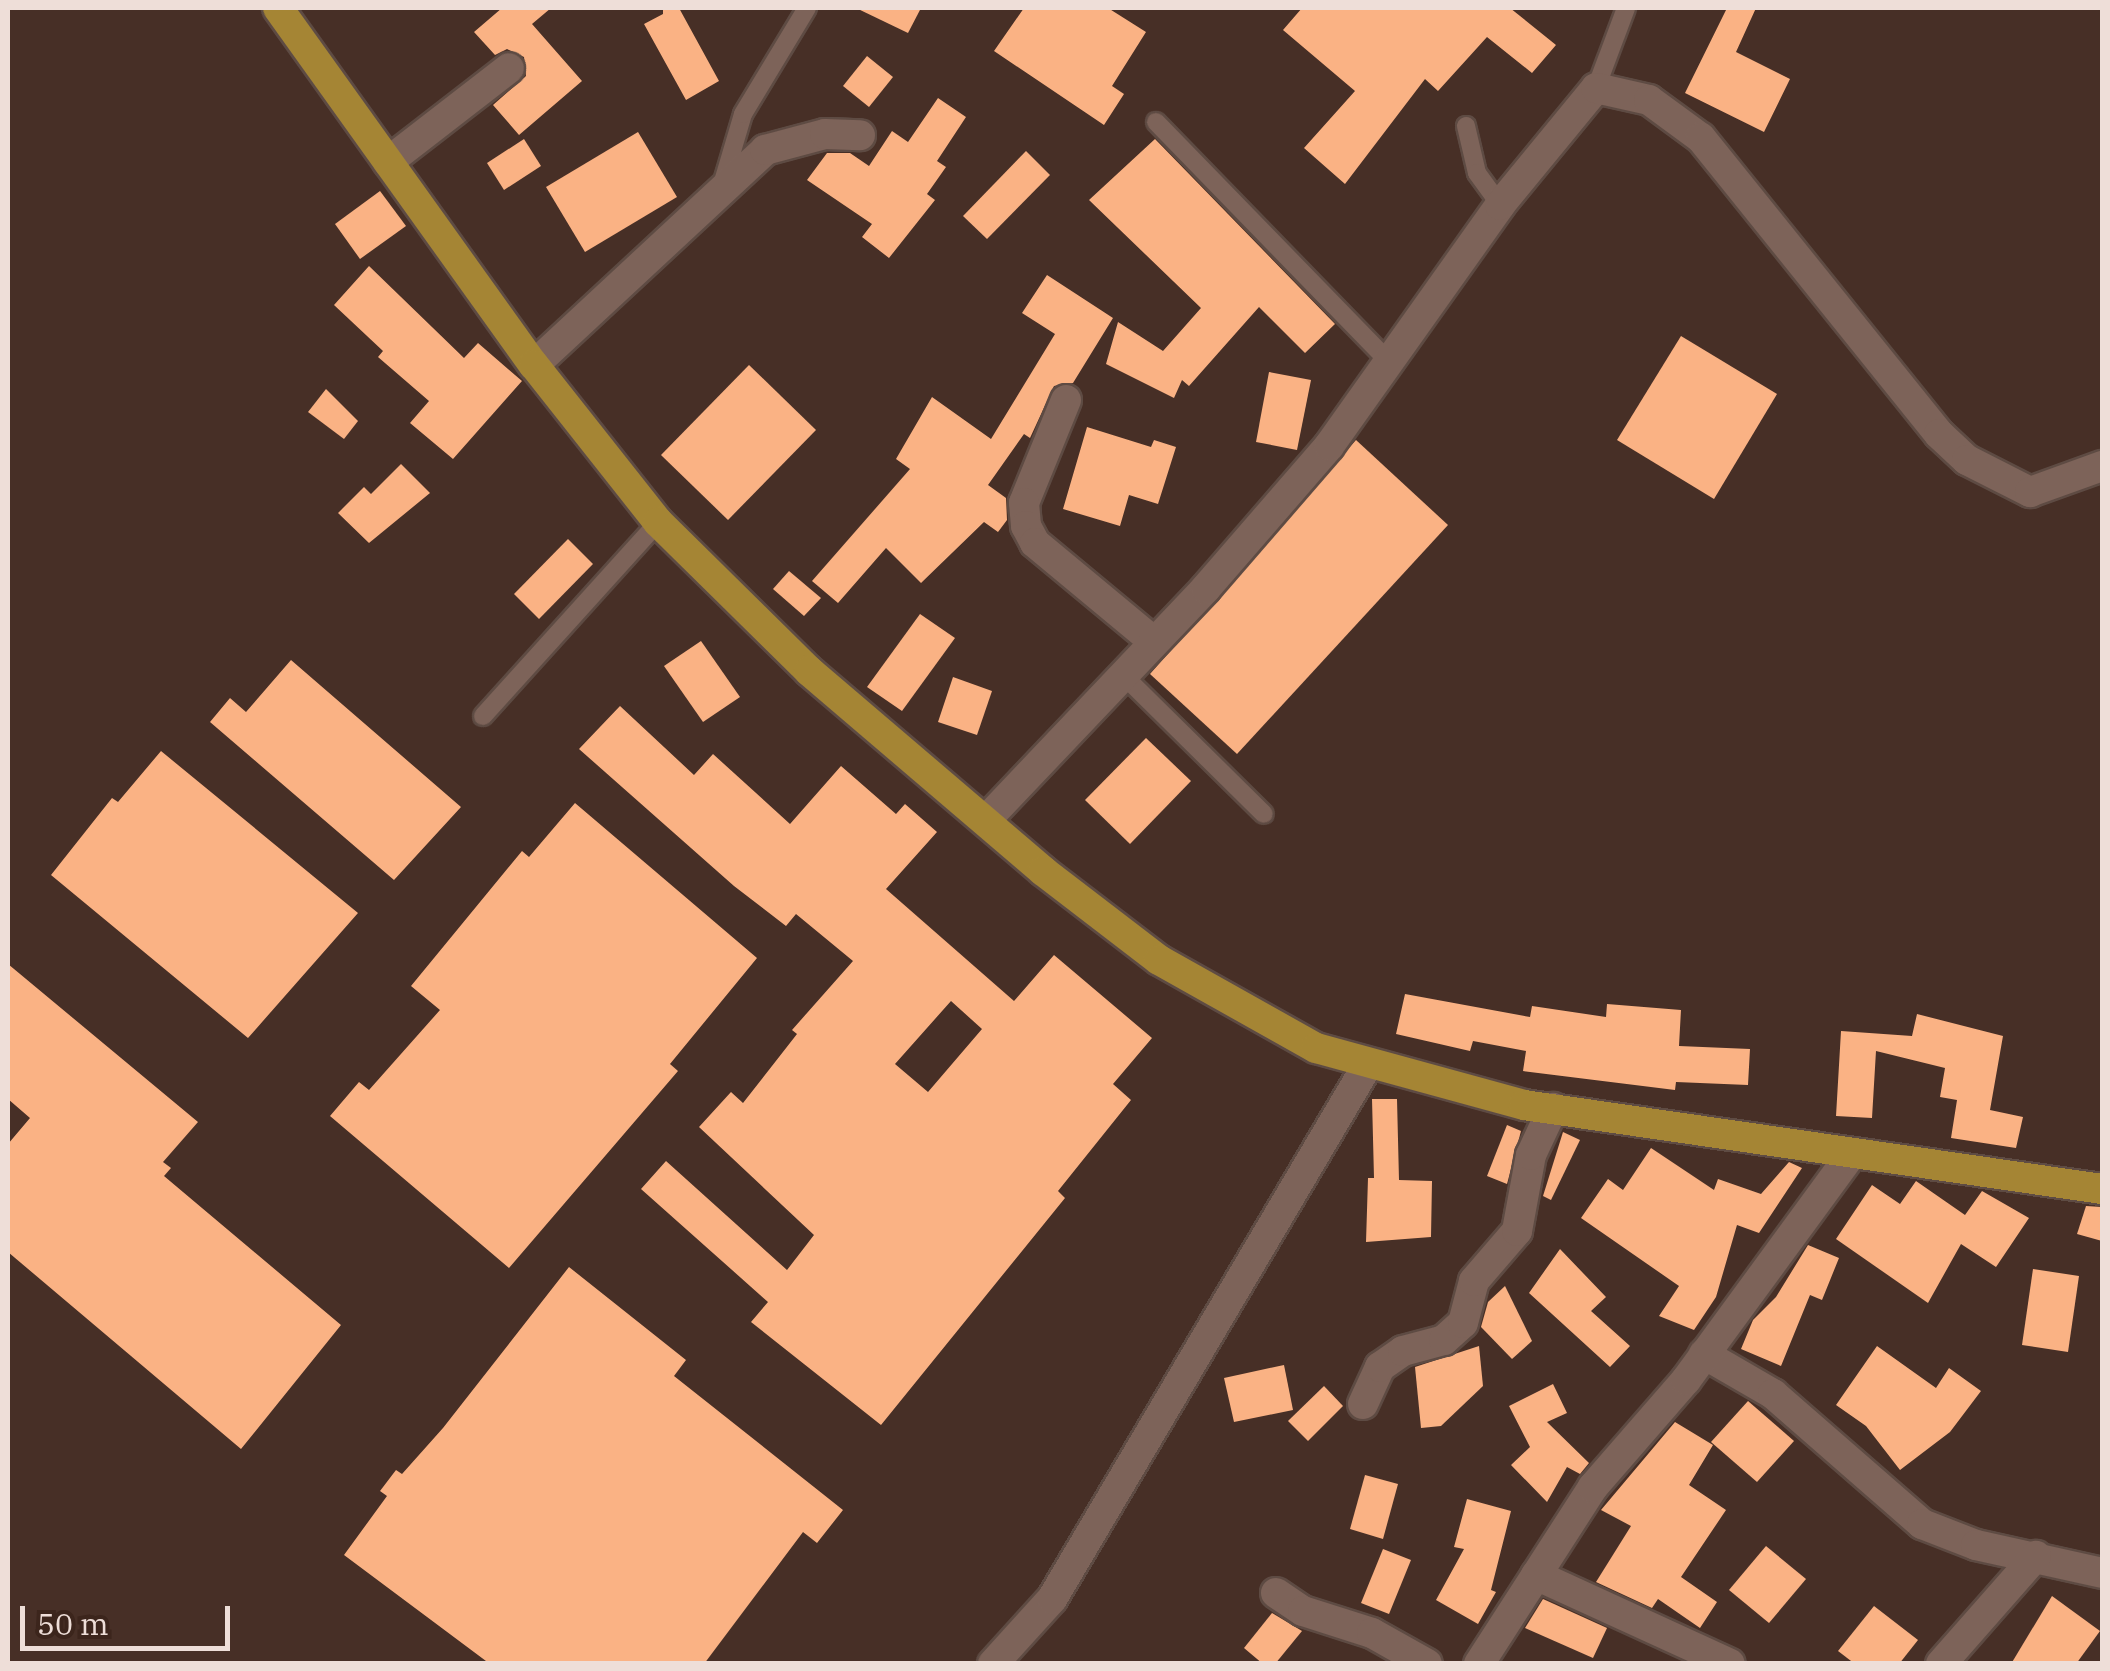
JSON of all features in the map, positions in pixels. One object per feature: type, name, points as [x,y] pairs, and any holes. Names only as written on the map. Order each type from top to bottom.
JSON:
[{"type":"main road","points":[[278,8],[534,366],[658,522],[809,671],[1160,960],[1316,1048],[1367,1066],[1553,1108],[1850,1156],[2102,1190]]},
{"type":"street","points":[[388,162],[508,68]]},
{"type":"street","points":[[987,819],[1329,446],[1500,205],[1596,88],[1649,100],[1700,138],[1939,434],[1968,460],[2030,492],[2102,466]]},
{"type":"street","points":[[534,366],[720,190],[777,144],[860,135]]},
{"type":"street","points":[[1066,400],[1024,503],[1026,526],[1036,543],[1153,641]]},
{"type":"street","points":[[993,1664],[1062,1582],[1367,1066]]},
{"type":"street","points":[[1363,1404],[1380,1367],[1403,1351],[1444,1340],[1462,1322],[1474,1281],[1517,1232],[1531,1155],[1553,1108]]},
{"type":"street","points":[[1479,1664],[1593,1487],[1704,1354],[1850,1156]]},
{"type":"street","points":[[1704,1354],[1774,1394],[1922,1524],[1976,1544],[2102,1573]]},
{"type":"street","points":[[1942,1664],[2036,1556]]},
{"type":"street","points":[[1536,1575],[1730,1664]]},
{"type":"street","points":[[1276,1593],[1427,1664]]},
{"type":"lane","points":[[720,190],[743,114],[807,8]]},
{"type":"lane","points":[[1596,88],[1601,62],[1626,8]]},
{"type":"lane","points":[[1156,122],[1389,362]]},
{"type":"lane","points":[[1466,126],[1476,173],[1500,205]]},
{"type":"lane","points":[[483,716],[658,522]]},
{"type":"lane","points":[[1122,674],[1264,814]]},
{"type":"building","points":[[502,8],[551,8],[532,24],[582,81],[519,135],[493,105],[526,76],[524,57],[507,49],[495,55],[474,32]]},
{"type":"building","points":[[663,8],[679,8],[719,81],[686,100],[644,24],[663,14]]},
{"type":"building","points":[[856,8],[921,8],[908,33]]},
{"type":"building","points":[[1024,8],[1108,8],[1146,32],[1112,86],[1124,94],[1104,125],[994,51]]},
{"type":"building","points":[[1302,8],[1510,8],[1556,45],[1532,73],[1487,37],[1438,91],[1425,79],[1345,184],[1304,148],[1355,91],[1283,30]]},
{"type":"building","points":[[1727,8],[1756,8],[1736,52],[1790,79],[1764,132],[1685,93]]},
{"type":"building","points":[[867,56],[893,77],[869,107],[843,86]]},
{"type":"building","points":[[938,98],[966,117],[937,161],[946,167],[927,194],[935,200],[889,258],[862,237],[872,224],[807,180],[827,153],[850,153],[869,166],[892,131],[908,142]]},
{"type":"building","points":[[638,132],[677,197],[585,252],[546,187]]},
{"type":"building","points":[[524,139],[541,166],[504,190],[487,163]]},
{"type":"building","points":[[1155,139],[1335,324],[1305,353],[1259,307],[1189,386],[1182,380],[1174,398],[1106,364],[1118,322],[1163,351],[1201,308],[1089,200]]},
{"type":"building","points":[[1026,151],[1050,175],[987,239],[963,216]]},
{"type":"building","points":[[380,191],[406,226],[360,259],[335,224]]},
{"type":"building","points":[[369,266],[464,358],[478,343],[522,381],[453,459],[410,423],[429,401],[378,357],[383,351],[334,305]]},
{"type":"building","points":[[1047,275],[1113,318],[1073,383],[1054,386],[1030,438],[1024,434],[988,485],[1006,498],[1007,520],[998,532],[984,522],[921,583],[886,548],[838,603],[812,581],[910,469],[896,459],[932,397],[991,439],[1055,334],[1022,313]]},
{"type":"building","points":[[1681,336],[1777,394],[1714,499],[1617,440]]},
{"type":"building","points":[[749,365],[816,430],[728,520],[661,455]]},
{"type":"building","points":[[1269,372],[1311,380],[1297,450],[1256,442]]},
{"type":"building","points":[[326,389],[358,421],[344,439],[308,412]]},
{"type":"building","points":[[1087,427],[1151,447],[1154,440],[1176,447],[1158,504],[1129,495],[1120,526],[1063,509]]},
{"type":"building","points":[[1356,440],[1448,525],[1237,754],[1150,674]]},
{"type":"building","points":[[401,464],[430,493],[369,543],[338,513],[364,487],[371,494]]},
{"type":"building","points":[[568,539],[593,564],[539,619],[514,594]]},
{"type":"building","points":[[789,571],[821,598],[804,616],[773,589]]},
{"type":"building","points":[[920,614],[955,638],[902,711],[867,687]]},
{"type":"building","points":[[701,641],[740,697],[703,722],[664,666]]},
{"type":"building","points":[[291,660],[461,807],[394,880],[210,722],[230,698],[246,712]]},
{"type":"building","points":[[953,677],[992,691],[977,735],[938,722]]},
{"type":"building","points":[[620,706],[694,775],[713,754],[790,824],[841,766],[896,814],[905,804],[937,832],[886,889],[1014,1001],[1054,955],[1152,1038],[1113,1084],[1131,1100],[1058,1191],[1065,1198],[881,1425],[751,1322],[768,1302],[641,1189],[666,1161],[787,1270],[814,1235],[699,1127],[731,1092],[743,1103],[797,1034],[792,1030],[853,961],[796,914],[786,926],[734,886],[579,749]],"holes":[[[951,1001],[982,1029],[928,1092],[895,1064]]]},
{"type":"building","points":[[1146,738],[1191,781],[1130,844],[1085,800]]},
{"type":"building","points":[[161,751],[358,913],[248,1038],[51,875],[112,798],[118,802]]},
{"type":"building","points":[[575,803],[757,958],[670,1064],[678,1071],[509,1268],[330,1116],[359,1082],[369,1090],[440,1010],[411,986],[522,851],[529,857]]},
{"type":"building","points":[[8,964],[198,1122],[163,1162],[171,1168],[164,1176],[341,1325],[241,1449],[8,1252],[8,1144],[30,1118],[8,1099]]},
{"type":"building","points":[[1405,994],[1530,1017],[1532,1006],[1606,1017],[1607,1004],[1681,1010],[1679,1046],[1750,1049],[1748,1085],[1676,1082],[1675,1090],[1523,1071],[1526,1051],[1473,1041],[1470,1051],[1396,1034]]},
{"type":"building","points":[[1917,1014],[2003,1036],[1990,1110],[2023,1117],[2016,1148],[1951,1138],[1957,1100],[1940,1097],[1945,1068],[1876,1051],[1872,1118],[1836,1116],[1841,1031],[1912,1036]]},
{"type":"building","points":[[1372,1099],[1397,1099],[1399,1180],[1432,1181],[1431,1237],[1366,1242],[1368,1178],[1374,1178]]},
{"type":"building","points":[[1507,1125],[1521,1131],[1507,1184],[1487,1176]]},
{"type":"building","points":[[1563,1132],[1580,1140],[1551,1200],[1543,1196]]},
{"type":"building","points":[[1651,1148],[1714,1190],[1718,1179],[1761,1194],[1789,1162],[1802,1168],[1759,1233],[1737,1225],[1716,1297],[1694,1330],[1659,1316],[1679,1286],[1581,1218],[1608,1179],[1623,1190]]},
{"type":"building","points":[[1916,1181],[1965,1215],[1982,1191],[2029,1218],[1996,1267],[1961,1244],[1928,1303],[1836,1239],[1872,1185],[1900,1204]]},
{"type":"building","points":[[2086,1206],[2102,1207],[2102,1241],[2077,1234]]},
{"type":"building","points":[[1808,1245],[1839,1258],[1822,1300],[1810,1295],[1781,1366],[1741,1349],[1753,1320],[1776,1297]]},
{"type":"building","points":[[1560,1249],[1606,1297],[1591,1311],[1630,1346],[1610,1367],[1529,1293]]},
{"type":"building","points":[[569,1267],[686,1360],[674,1376],[843,1510],[817,1543],[803,1532],[704,1664],[490,1664],[344,1555],[387,1496],[380,1491],[396,1470],[402,1474],[443,1428]]},
{"type":"building","points":[[2033,1269],[2079,1276],[2068,1352],[2022,1345]]},
{"type":"building","points":[[1505,1286],[1532,1341],[1512,1359],[1481,1327],[1488,1302]]},
{"type":"building","points":[[1479,1346],[1483,1386],[1441,1426],[1421,1428],[1415,1367]]},
{"type":"building","points":[[1877,1346],[1936,1388],[1949,1368],[1981,1391],[1950,1432],[1900,1470],[1866,1426],[1836,1405]]},
{"type":"building","points":[[1284,1365],[1293,1410],[1234,1422],[1224,1378]]},
{"type":"building","points":[[1553,1384],[1567,1413],[1547,1422],[1589,1463],[1580,1474],[1567,1467],[1547,1502],[1511,1465],[1530,1447],[1509,1406]]},
{"type":"building","points":[[1324,1386],[1343,1406],[1308,1441],[1288,1421]]},
{"type":"building","points":[[1748,1401],[1794,1441],[1757,1482],[1711,1442]]},
{"type":"building","points":[[1675,1422],[1713,1445],[1689,1485],[1726,1510],[1681,1577],[1717,1602],[1700,1628],[1658,1599],[1652,1608],[1596,1582],[1631,1526],[1601,1510]]},
{"type":"building","points":[[1365,1475],[1398,1484],[1383,1539],[1350,1529]]},
{"type":"building","points":[[1467,1499],[1511,1511],[1491,1590],[1496,1592],[1478,1624],[1436,1600],[1464,1549],[1454,1547]]},
{"type":"building","points":[[1766,1546],[1806,1579],[1769,1623],[1729,1590]]},
{"type":"building","points":[[1383,1549],[1411,1560],[1389,1614],[1361,1603]]},
{"type":"building","points":[[2052,1596],[2100,1631],[2076,1664],[2011,1664]]},
{"type":"building","points":[[1543,1599],[1607,1628],[1593,1658],[1525,1628]]},
{"type":"building","points":[[1874,1606],[1918,1640],[1899,1664],[1855,1664],[1838,1651]]},
{"type":"building","points":[[1272,1613],[1302,1631],[1275,1664],[1263,1664],[1244,1648]]}]
